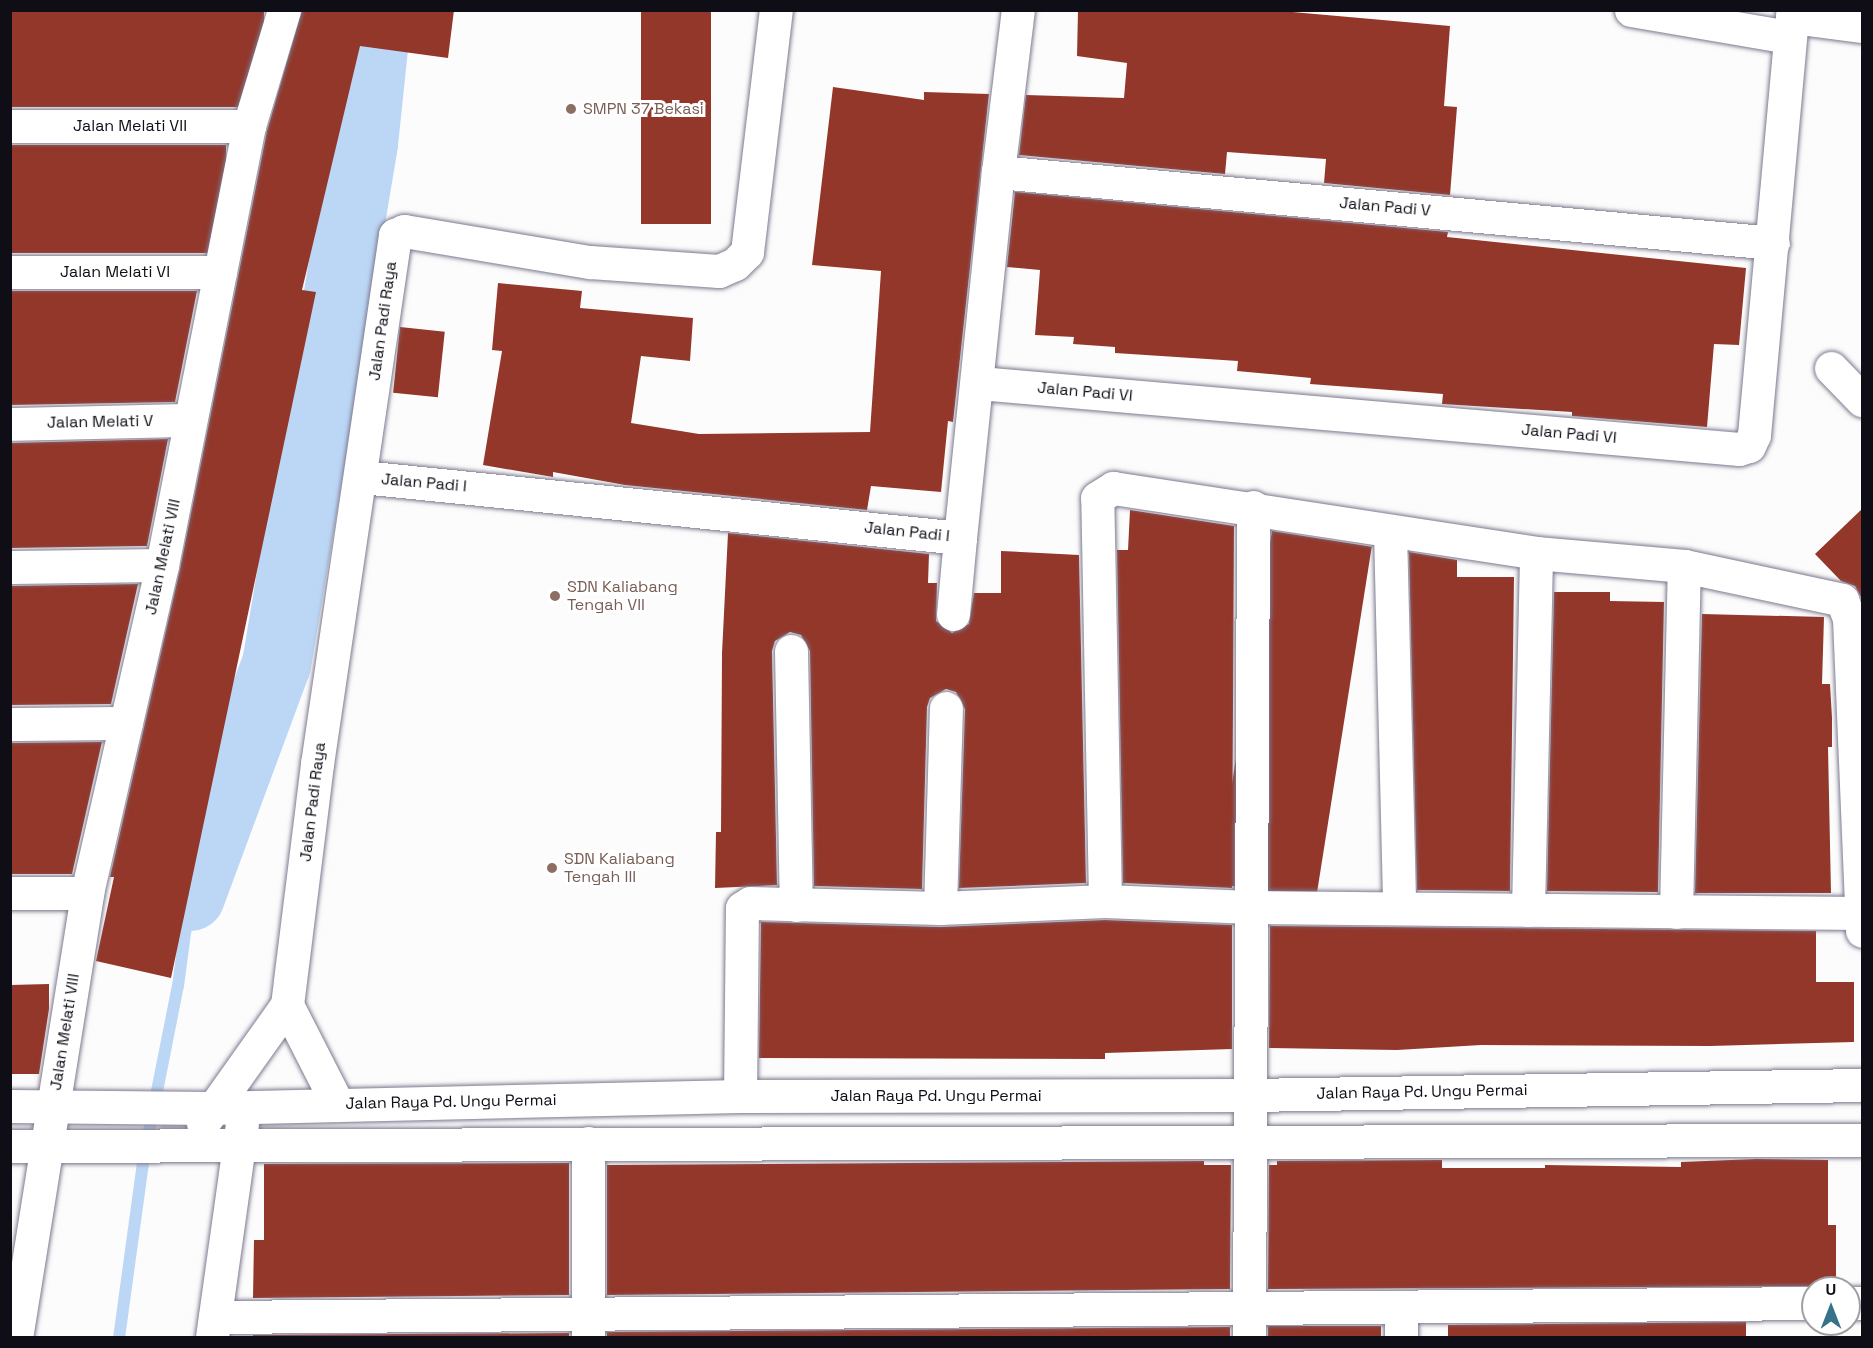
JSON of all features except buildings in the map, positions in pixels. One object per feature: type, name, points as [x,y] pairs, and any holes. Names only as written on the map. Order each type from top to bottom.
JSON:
[{"type":"street","name":"Jalan Melati VIII","points":[[16,1338],[87,893],[162,565],[249,126],[284,10]]},
{"type":"street","name":"Jalan Padi Raya","points":[[193,1144],[210,1108],[286,1005],[317,764],[362,477],[395,235],[404,231],[590,262],[719,271],[735,264],[747,252],[776,10]]},
{"type":"street","name":"Jalan Padi I","points":[[362,477],[960,538],[979,382],[998,172],[1018,10]]},
{"type":"street","points":[[1631,10],[1863,26]]},
{"type":"street","name":"Jalan Padi VI","points":[[979,382],[1739,449],[1749,446],[1754,435],[1791,22]]},
{"type":"street","name":"Jalan Melati VII","points":[[10,126],[249,126]]},
{"type":"street","name":"Jalan Padi V","points":[[998,172],[1773,243]]},
{"type":"street","name":"Jalan Melati VI","points":[[10,272],[220,272]]},
{"type":"street","points":[[1831,368],[1863,400]]},
{"type":"street","name":"Jalan Melati V","points":[[10,424],[189,420]]},
{"type":"street","points":[[1105,901],[1097,498],[1113,488],[1254,507],[1536,553],[1684,566],[1842,600],[1849,618],[1856,650],[1863,931]]},
{"type":"street","points":[[1249,1323],[1248,1095],[1254,507]]},
{"type":"street","points":[[1390,531],[1399,908]]},
{"type":"street","points":[[953,614],[960,538]]},
{"type":"street","points":[[1528,910],[1536,553]]},
{"type":"street","points":[[10,567],[162,565]]},
{"type":"street","points":[[1676,912],[1684,566]]},
{"type":"street","points":[[791,651],[796,905]]},
{"type":"street","points":[[940,908],[946,708]]},
{"type":"street","points":[[10,724],[126,723]]},
{"type":"street","points":[[10,893],[87,893]]},
{"type":"street","points":[[740,1096],[742,908],[750,903],[940,908],[1105,901],[1250,907],[1862,914]]},
{"type":"street","points":[[286,1005],[338,1105]]},
{"type":"street","name":"Jalan Raya Pd. Ungu Permai","points":[[10,1106],[210,1108],[740,1096],[1248,1095],[1863,1085]]},
{"type":"street","points":[[244,1107],[213,1327],[1401,1322],[1801,1305]]},
{"type":"street","points":[[10,1146],[1248,1140],[1863,1140]]},
{"type":"street","points":[[587,1325],[588,1143]]},
{"type":"waterway","points":[[190,896],[276,664],[363,143],[377,10]]},
{"type":"waterway","points":[[119,1338],[143,1162],[178,986],[190,896]]},
{"type":"place","name":"SMPN 37 Bekasi","points":[[571,109]]},
{"type":"place","name":"SDN Kaliabang Tengah VII","points":[[555,596]]},
{"type":"place","name":"SDN Kaliabang Tengah III","points":[[552,868]]}]
